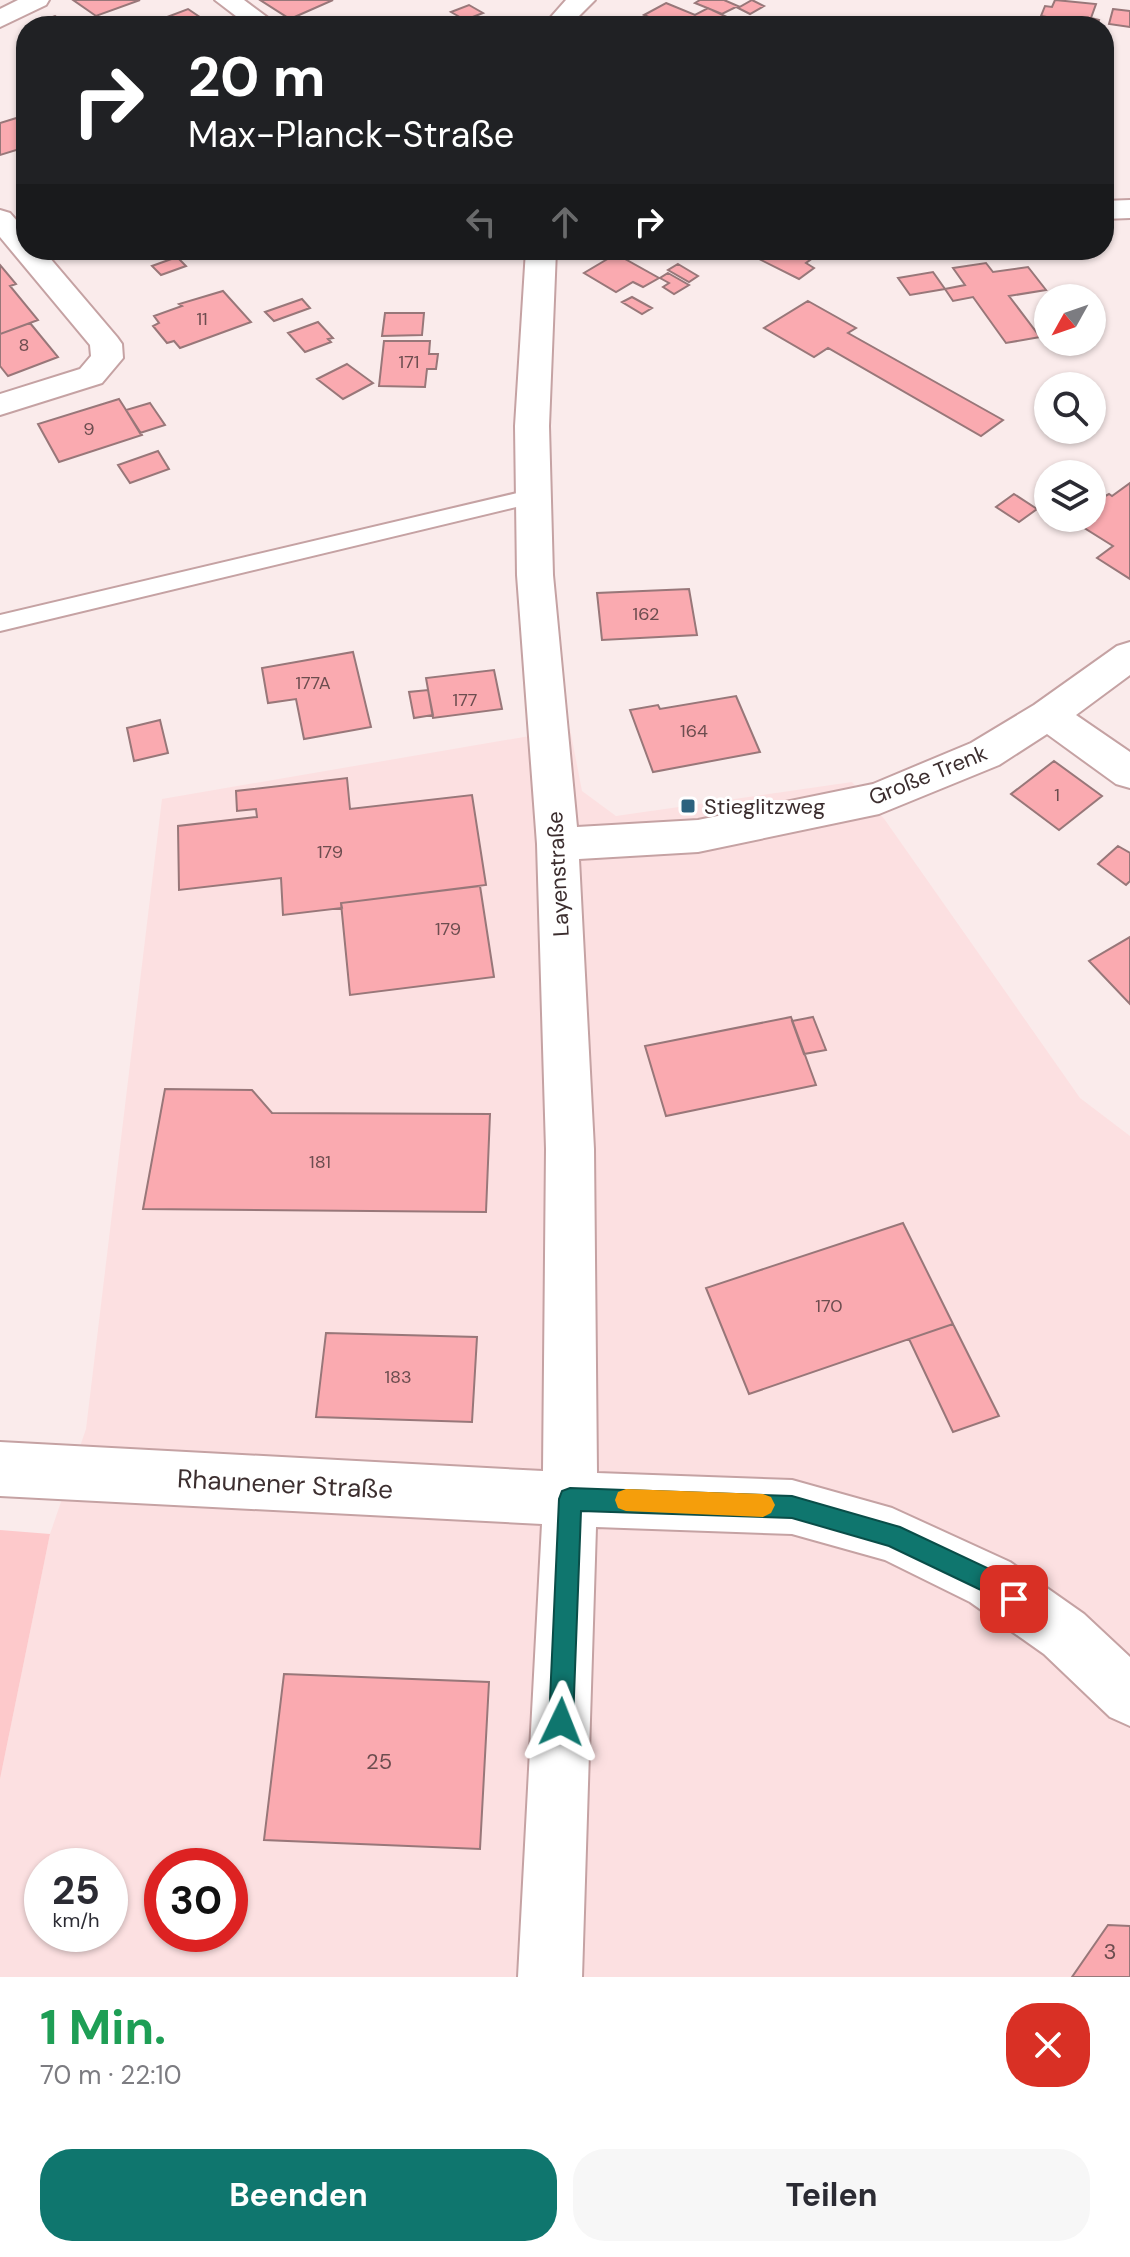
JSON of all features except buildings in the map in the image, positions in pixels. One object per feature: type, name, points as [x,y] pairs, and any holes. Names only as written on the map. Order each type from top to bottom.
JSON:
[{"type":"street","points":[[0,19],[37,0]]},
{"type":"street","points":[[227,0],[251,16]]},
{"type":"street","points":[[564,16],[583,0]]},
{"type":"street","points":[[0,219],[16,238]]},
{"type":"street","points":[[0,405],[91,376],[107,358],[106,344],[35,260]]},
{"type":"street","name":"Layenstraße","points":[[540,260],[532,426],[535,575],[558,844],[570,1149],[570,1499],[550,1977]]},
{"type":"street","name":"Große Trenk","points":[[558,844],[698,836],[879,798],[985,754],[1048,715],[1130,656]]},
{"type":"street","points":[[1048,715],[1130,773]]},
{"type":"street","name":"Rhaunener Straße","points":[[0,1469],[570,1499],[792,1507],[892,1535],[990,1582],[1064,1634],[1130,1697]]},
{"type":"lane","points":[[0,623],[534,496]]},
{"type":"shaded area","points":[[570,729],[582,791],[616,816],[852,782],[885,820],[1080,1098],[1130,1136],[1130,1977],[0,1977],[0,1779],[50,1534],[86,1429],[162,799]]},
{"type":"shaded area","points":[[0,1530],[50,1534],[0,1779]]},
{"type":"slow traffic","points":[[626,1500],[763,1505]]},
{"type":"place","name":"Stieglitzweg","points":[[688,806]]},
{"type":"route","points":[[561,1722],[570,1499],[792,1507],[892,1535],[990,1582],[1014,1599]]}]
